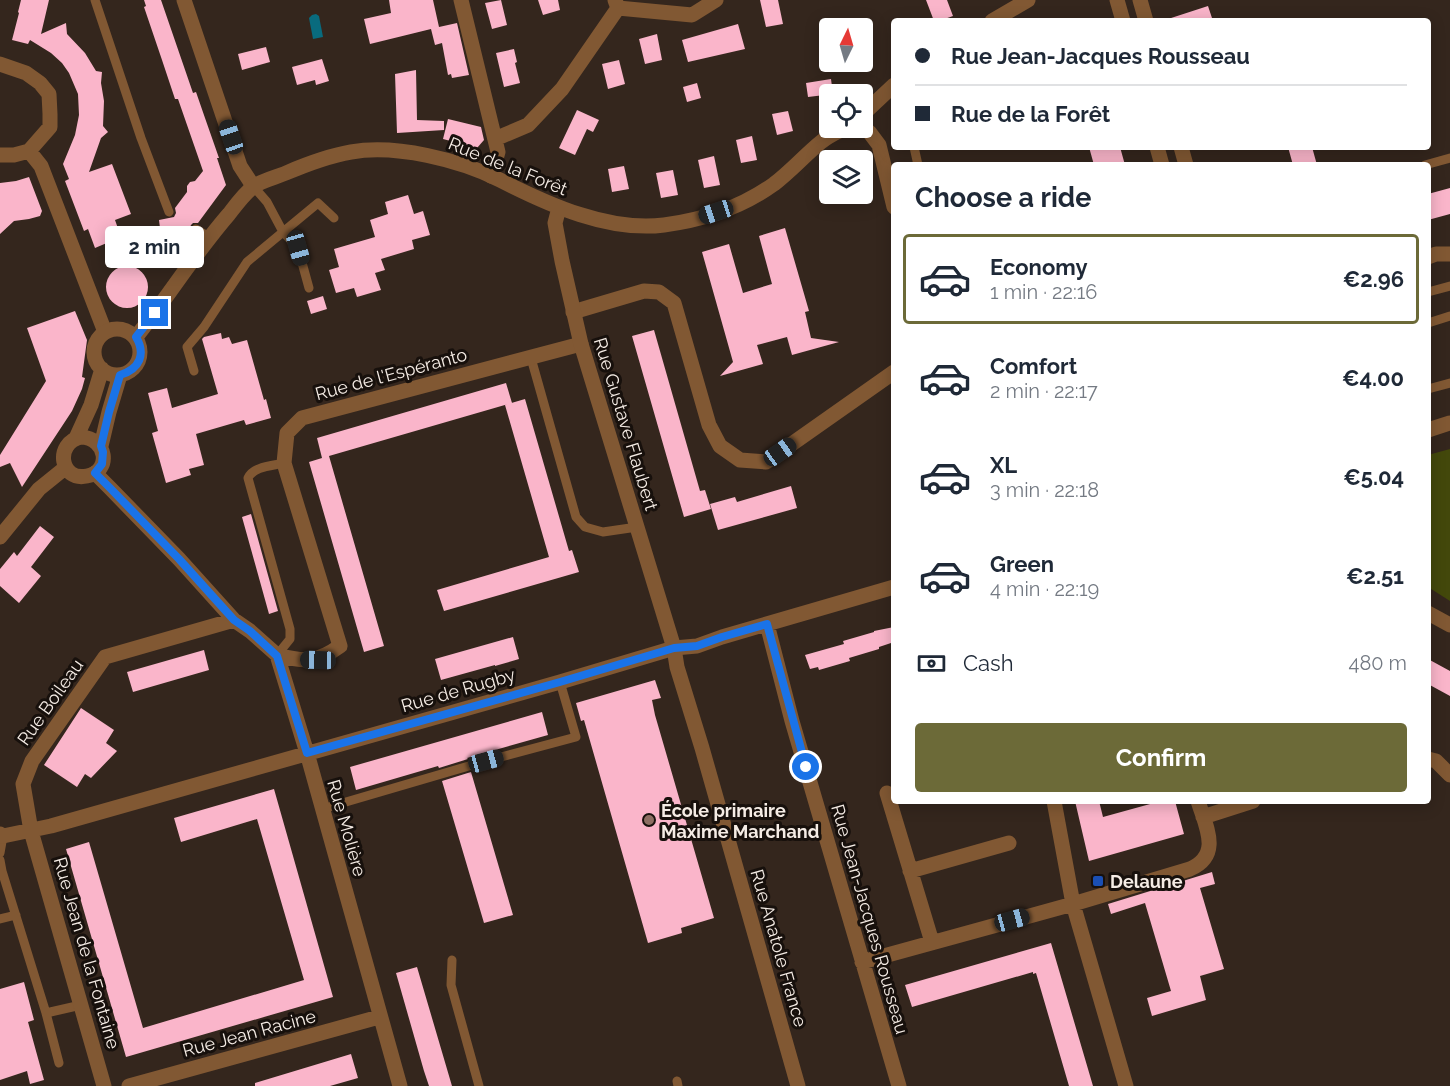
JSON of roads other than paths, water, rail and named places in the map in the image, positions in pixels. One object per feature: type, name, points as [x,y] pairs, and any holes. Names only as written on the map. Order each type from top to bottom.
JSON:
[{"type":"street","points":[[184,0],[240,166],[253,186]]},
{"type":"street","points":[[461,0],[498,152],[491,176]]},
{"type":"street","points":[[495,139],[528,125],[562,89],[616,4],[692,15],[716,0]]},
{"type":"street","points":[[1000,18],[1015,12],[1028,0]]},
{"type":"street","points":[[1117,0],[1121,18]]},
{"type":"street","points":[[1140,0],[1145,18]]},
{"type":"street","points":[[0,64],[26,73],[40,83],[49,94],[50,127],[29,151],[14,156],[0,154]]},
{"type":"street","points":[[873,104],[891,88]]},
{"type":"street","points":[[873,136],[879,145],[891,195]]},
{"type":"street","name":"Rue de la Forêt","points":[[136,337],[155,313],[202,233],[253,186],[314,161],[352,152],[389,151],[426,155],[491,176],[559,208],[591,218],[640,226],[663,225],[697,218],[735,206],[756,196],[775,183],[827,138]]},
{"type":"street","points":[[29,151],[41,166],[105,332]]},
{"type":"street","name":"Rue Gustave Flaubert","points":[[559,208],[555,223],[581,344],[674,648]]},
{"type":"street","points":[[1431,256],[1450,254]]},
{"type":"street","points":[[573,312],[644,291],[659,292],[674,303],[709,425],[720,446],[740,460],[766,462],[891,374]]},
{"type":"street","points":[[114,328],[122,329],[130,331],[136,337],[141,357],[133,369],[120,375],[107,373],[97,363],[94,356],[96,341],[105,332],[114,328]]},
{"type":"street","name":"Rue de l'Espéranto","points":[[277,656],[318,660],[340,646],[284,463],[287,433],[302,418],[581,344]]},
{"type":"street","points":[[76,438],[91,405],[102,369]]},
{"type":"street","points":[[101,446],[120,375]]},
{"type":"street","points":[[1431,429],[1450,423]]},
{"type":"street","points":[[87,437],[101,446],[102,464],[95,473],[82,477],[70,473],[65,468],[63,458],[66,447],[76,438],[87,437]]},
{"type":"street","points":[[0,537],[39,489],[65,468]]},
{"type":"street","points":[[95,473],[179,559],[234,620],[250,631],[277,656]]},
{"type":"street","name":"Rue de Rugby","points":[[2,835],[31,831],[674,648],[697,646],[891,588]]},
{"type":"street","points":[[1431,615],[1450,625]]},
{"type":"street","name":"Rue Boileau","points":[[31,831],[23,784],[32,761],[105,657],[234,620]]},
{"type":"street","name":"Rue Jean-Jacques Rousseau","points":[[767,624],[792,721],[898,1086]]},
{"type":"street","name":"Rue Anatole France","points":[[674,648],[677,667],[798,1086]]},
{"type":"street","name":"Rue Molière","points":[[277,656],[307,753],[400,1086]]},
{"type":"street","points":[[1431,760],[1436,761],[1450,774]]},
{"type":"street","points":[[887,793],[932,942]]},
{"type":"street","points":[[1055,804],[1073,904],[1126,1086]]},
{"type":"street","points":[[862,962],[1073,904],[1199,865],[1207,856],[1210,844],[1199,804]]},
{"type":"street","points":[[1203,817],[1244,804]]},
{"type":"street","name":"Rue Jean de la Fontaine","points":[[31,831],[104,1086]]},
{"type":"street","points":[[910,871],[1009,843]]},
{"type":"street","name":"Rue Jean Racine","points":[[129,1086],[379,1017]]},
{"type":"lane","points":[[95,0],[141,138],[169,212]]},
{"type":"lane","points":[[1431,163],[1450,158]]},
{"type":"lane","points":[[253,186],[267,202],[283,232],[298,248],[309,288]]},
{"type":"lane","points":[[194,371],[187,347],[204,327],[247,262],[318,203],[334,218]]},
{"type":"lane","points":[[1431,291],[1450,286]]},
{"type":"lane","points":[[1431,322],[1450,316]]},
{"type":"lane","points":[[531,358],[576,517],[585,528],[603,532],[637,527]]},
{"type":"lane","points":[[1431,388],[1450,383]]},
{"type":"lane","points":[[277,656],[290,639],[290,629],[248,478],[256,469],[284,463]]},
{"type":"lane","points":[[322,809],[576,737],[560,682]]},
{"type":"lane","points":[[0,853],[2,835]]},
{"type":"lane","points":[[0,860],[59,1063]]},
{"type":"lane","points":[[0,919],[16,915]]},
{"type":"lane","points":[[452,960],[451,985],[479,1086]]},
{"type":"lane","points":[[46,1013],[81,1005]]},
{"type":"water","points":[[316,14],[319,16],[323,37],[313,39],[309,18]]},
{"type":"place","name":"École primaire Maxime Marchand","points":[[649,820]]},
{"type":"place","name":"Delaune","points":[[1098,881]]}]
